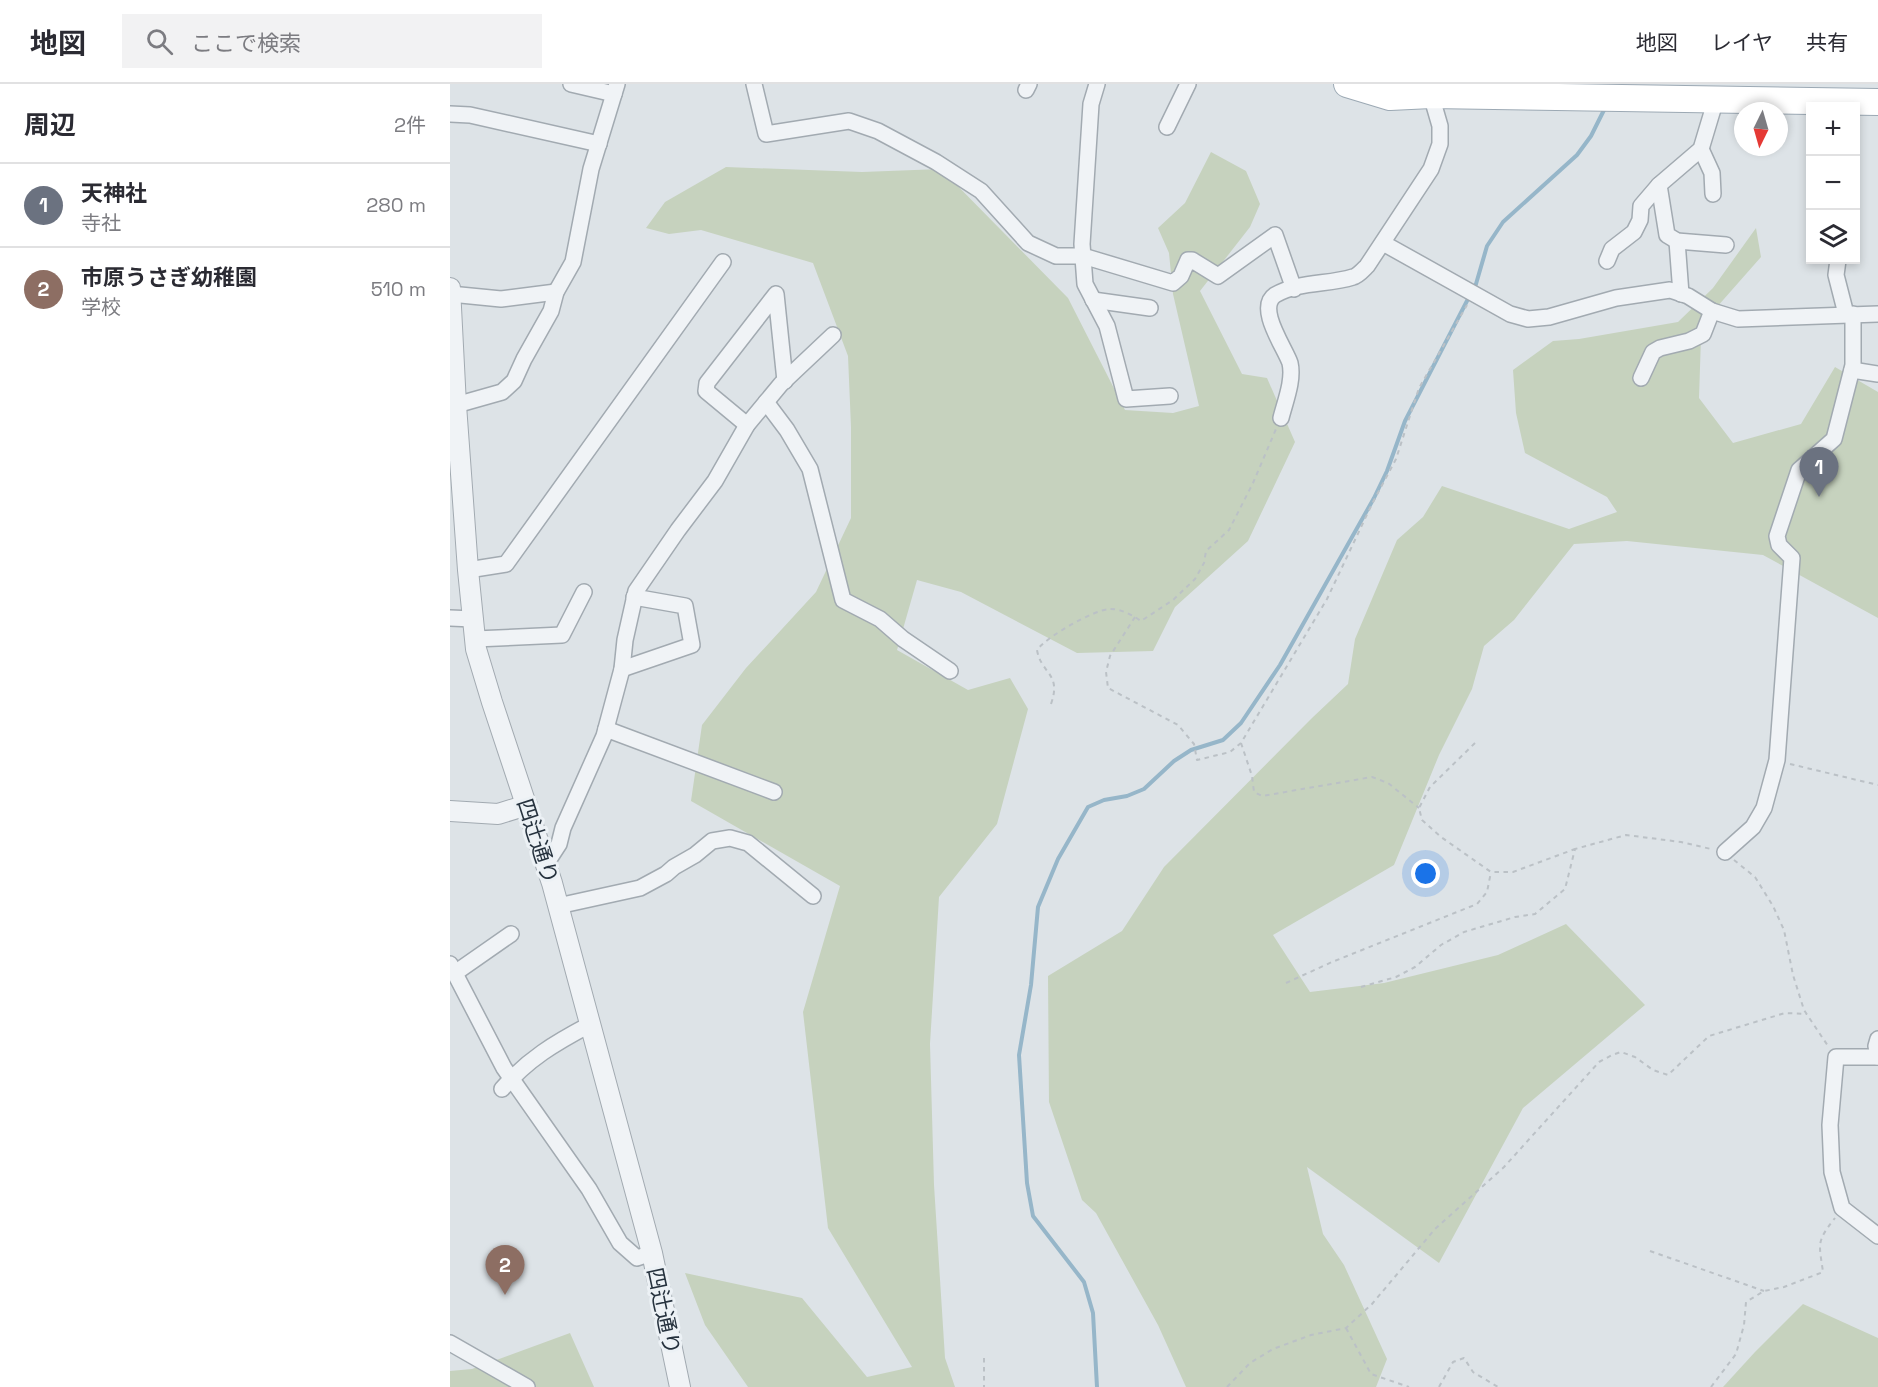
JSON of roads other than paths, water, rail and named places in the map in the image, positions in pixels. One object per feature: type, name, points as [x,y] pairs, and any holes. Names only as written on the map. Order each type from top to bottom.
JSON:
[{"type":"main road","points":[[1347,84],[1431,95],[1878,102]]},
{"type":"street","points":[[456,405],[502,392],[514,381],[551,311],[556,292],[573,262],[591,169],[616,89],[572,84]]},
{"type":"street","points":[[754,84],[766,134],[849,121],[878,131],[936,162],[981,191],[1028,243],[1056,256],[1083,256],[1173,283],[1181,276],[1188,260],[1192,260],[1218,276],[1275,236],[1294,289]]},
{"type":"street","points":[[1096,84],[1091,104],[1082,244],[1084,285],[1107,326],[1126,399],[1170,396]]},
{"type":"street","points":[[1167,127],[1188,84]]},
{"type":"street","points":[[1281,418],[1289,385],[1290,365],[1269,318],[1269,304],[1272,297],[1308,285],[1355,277],[1367,266],[1431,169],[1440,144],[1440,126],[1431,95]]},
{"type":"street","points":[[1607,261],[1612,249],[1634,232],[1640,220],[1641,206],[1659,185],[1701,149],[1716,99]]},
{"type":"street","points":[[450,114],[470,114],[599,144]]},
{"type":"street","points":[[1701,149],[1712,173],[1713,195]]},
{"type":"street","points":[[1659,185],[1667,235],[1677,241],[1726,245]]},
{"type":"street","points":[[1677,241],[1682,294]]},
{"type":"street","points":[[1383,243],[1510,314],[1528,319],[1548,317],[1616,298],[1670,290],[1688,296],[1712,311],[1738,319],[1878,314]]},
{"type":"street","points":[[468,570],[506,564],[723,262]]},
{"type":"street","points":[[1725,852],[1753,826],[1764,808],[1777,760],[1792,558],[1779,545],[1777,536],[1799,470],[1834,439],[1853,365],[1850,314],[1836,275],[1837,264]]},
{"type":"street","name":"四辻通り","points":[[450,288],[452,379],[456,405],[454,437],[456,473],[475,639],[489,693],[558,906],[652,1253],[680,1387]]},
{"type":"street","points":[[450,294],[501,299],[556,292]]},
{"type":"street","points":[[747,425],[706,391],[707,383],[776,294],[785,381]]},
{"type":"street","points":[[1093,300],[1150,308]]},
{"type":"street","points":[[1641,378],[1653,352],[1689,341],[1703,334],[1712,311]]},
{"type":"street","points":[[546,864],[559,844],[563,828],[606,729],[622,669],[625,640],[636,591],[715,481],[747,425],[785,381],[833,335]]},
{"type":"street","points":[[1851,370],[1878,374]]},
{"type":"street","points":[[766,402],[787,430],[810,469],[843,600],[880,619],[903,639],[950,671]]},
{"type":"street","points":[[475,639],[562,635],[584,592]]},
{"type":"street","points":[[622,669],[692,645],[685,606],[634,597]]},
{"type":"street","points":[[450,618],[473,619]]},
{"type":"street","points":[[606,729],[774,792]]},
{"type":"street","points":[[450,811],[498,814],[527,805]]},
{"type":"street","points":[[558,906],[640,888],[666,874],[712,841],[730,838],[748,843],[813,896]]},
{"type":"street","points":[[511,934],[452,968],[504,1068],[507,1083],[589,1189],[620,1243],[636,1258],[652,1253]]},
{"type":"street","points":[[507,1083],[549,1046],[589,1025]]},
{"type":"street","points":[[1878,1039],[1878,1057],[1836,1057],[1830,1125],[1832,1172],[1842,1208],[1878,1236]]},
{"type":"street","points":[[450,1343],[526,1387]]},
{"type":"waterway","points":[[1473,290],[1487,246],[1503,222],[1577,155],[1591,136],[1606,106]]},
{"type":"waterway","points":[[1097,1387],[1093,1313],[1084,1282],[1033,1216],[1027,1183],[1019,1055],[1031,985],[1038,907],[1058,859],[1088,807],[1144,789],[1174,761],[1191,750],[1223,740],[1241,723],[1280,665],[1374,498],[1387,471],[1405,421],[1469,297]]},
{"type":"place","name":"天神社","points":[[1819,497]]},
{"type":"place","name":"市原うさぎ幼稚園","points":[[505,1295]]}]
